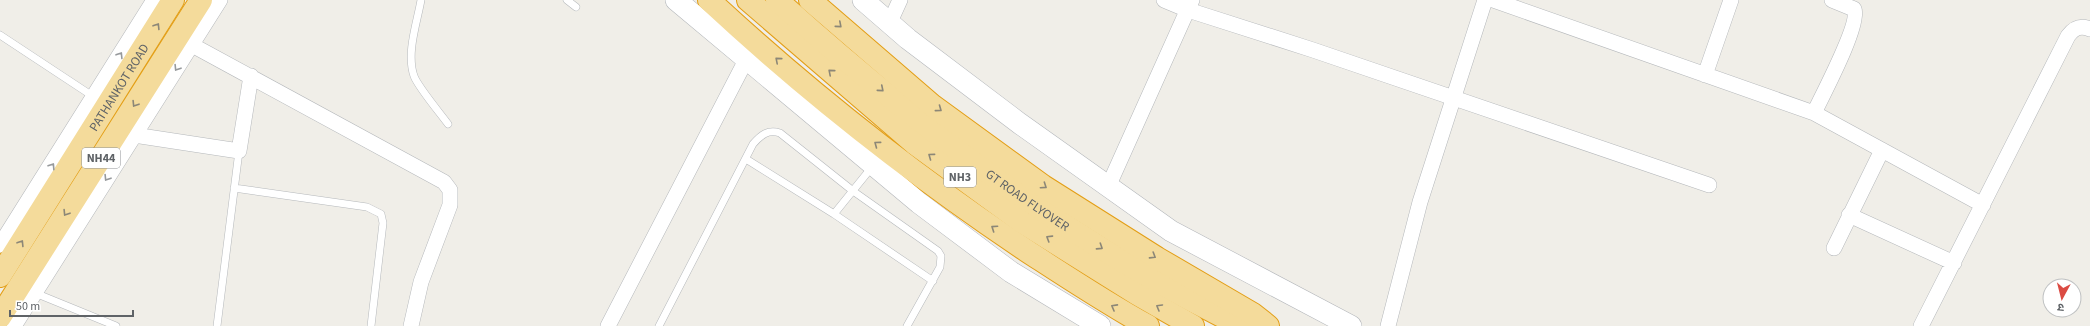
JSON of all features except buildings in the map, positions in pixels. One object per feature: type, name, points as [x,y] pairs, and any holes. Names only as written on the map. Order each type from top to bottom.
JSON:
[{"type":"highway","name":"PATHANKOT ROAD","points":[[0,276],[173,0]]},
{"type":"highway","name":"NH44","points":[[0,317],[201,0]]},
{"type":"highway","points":[[709,0],[864,134],[931,184],[968,211],[1110,305],[1148,326]]},
{"type":"highway","name":"GT ROAD FLYOVER","points":[[748,0],[920,148],[1022,222],[1137,294],[1193,326]]},
{"type":"highway","name":"GT ROAD FLYOVER","points":[[777,0],[922,122],[1030,202],[1141,274],[1242,326]]},
{"type":"highway","points":[[810,0],[934,106],[1044,186],[1157,258],[1252,314],[1268,326]]},
{"type":"street","points":[[0,245],[154,0]]},
{"type":"street","points":[[14,326],[220,0]]},
{"type":"street","points":[[676,0],[919,203],[1011,272],[1100,326]]},
{"type":"street","points":[[864,0],[908,39],[1007,114],[1171,231],[1350,326]]},
{"type":"street","points":[[890,22],[900,0]]},
{"type":"street","points":[[1164,0],[1190,5],[1313,50],[1708,185]]},
{"type":"street","points":[[1388,326],[1420,202],[1485,0]]},
{"type":"street","points":[[1493,0],[1814,113],[1983,205]]},
{"type":"street","points":[[1705,75],[1731,0]]},
{"type":"street","points":[[1814,113],[1845,46],[1855,18],[1854,9],[1832,0]]},
{"type":"street","points":[[1108,187],[1190,5]]},
{"type":"street","points":[[1921,326],[2068,36],[2073,30],[2079,27],[2090,29]]},
{"type":"street","points":[[192,45],[444,182],[450,190],[450,205],[421,282],[411,326]]},
{"type":"street","points":[[608,326],[746,60]]},
{"type":"street","points":[[134,135],[239,151],[251,76]]},
{"type":"street","points":[[1834,248],[1882,150]]},
{"type":"street","points":[[1849,216],[1954,263]]},
{"type":"lane","points":[[421,0],[412,50],[414,78],[448,124]]},
{"type":"lane","points":[[567,0],[576,7]]},
{"type":"lane","points":[[0,36],[94,97]]},
{"type":"lane","points":[[659,326],[753,144],[761,135],[773,131],[780,133],[853,191],[938,251],[941,256],[941,261],[933,281],[907,326]]},
{"type":"lane","points":[[217,326],[239,151]]},
{"type":"lane","points":[[746,159],[834,214],[933,281]]},
{"type":"lane","points":[[834,214],[873,165]]},
{"type":"lane","points":[[234,188],[367,207],[381,214],[383,223],[371,326]]},
{"type":"lane","points":[[35,293],[116,326]]}]
